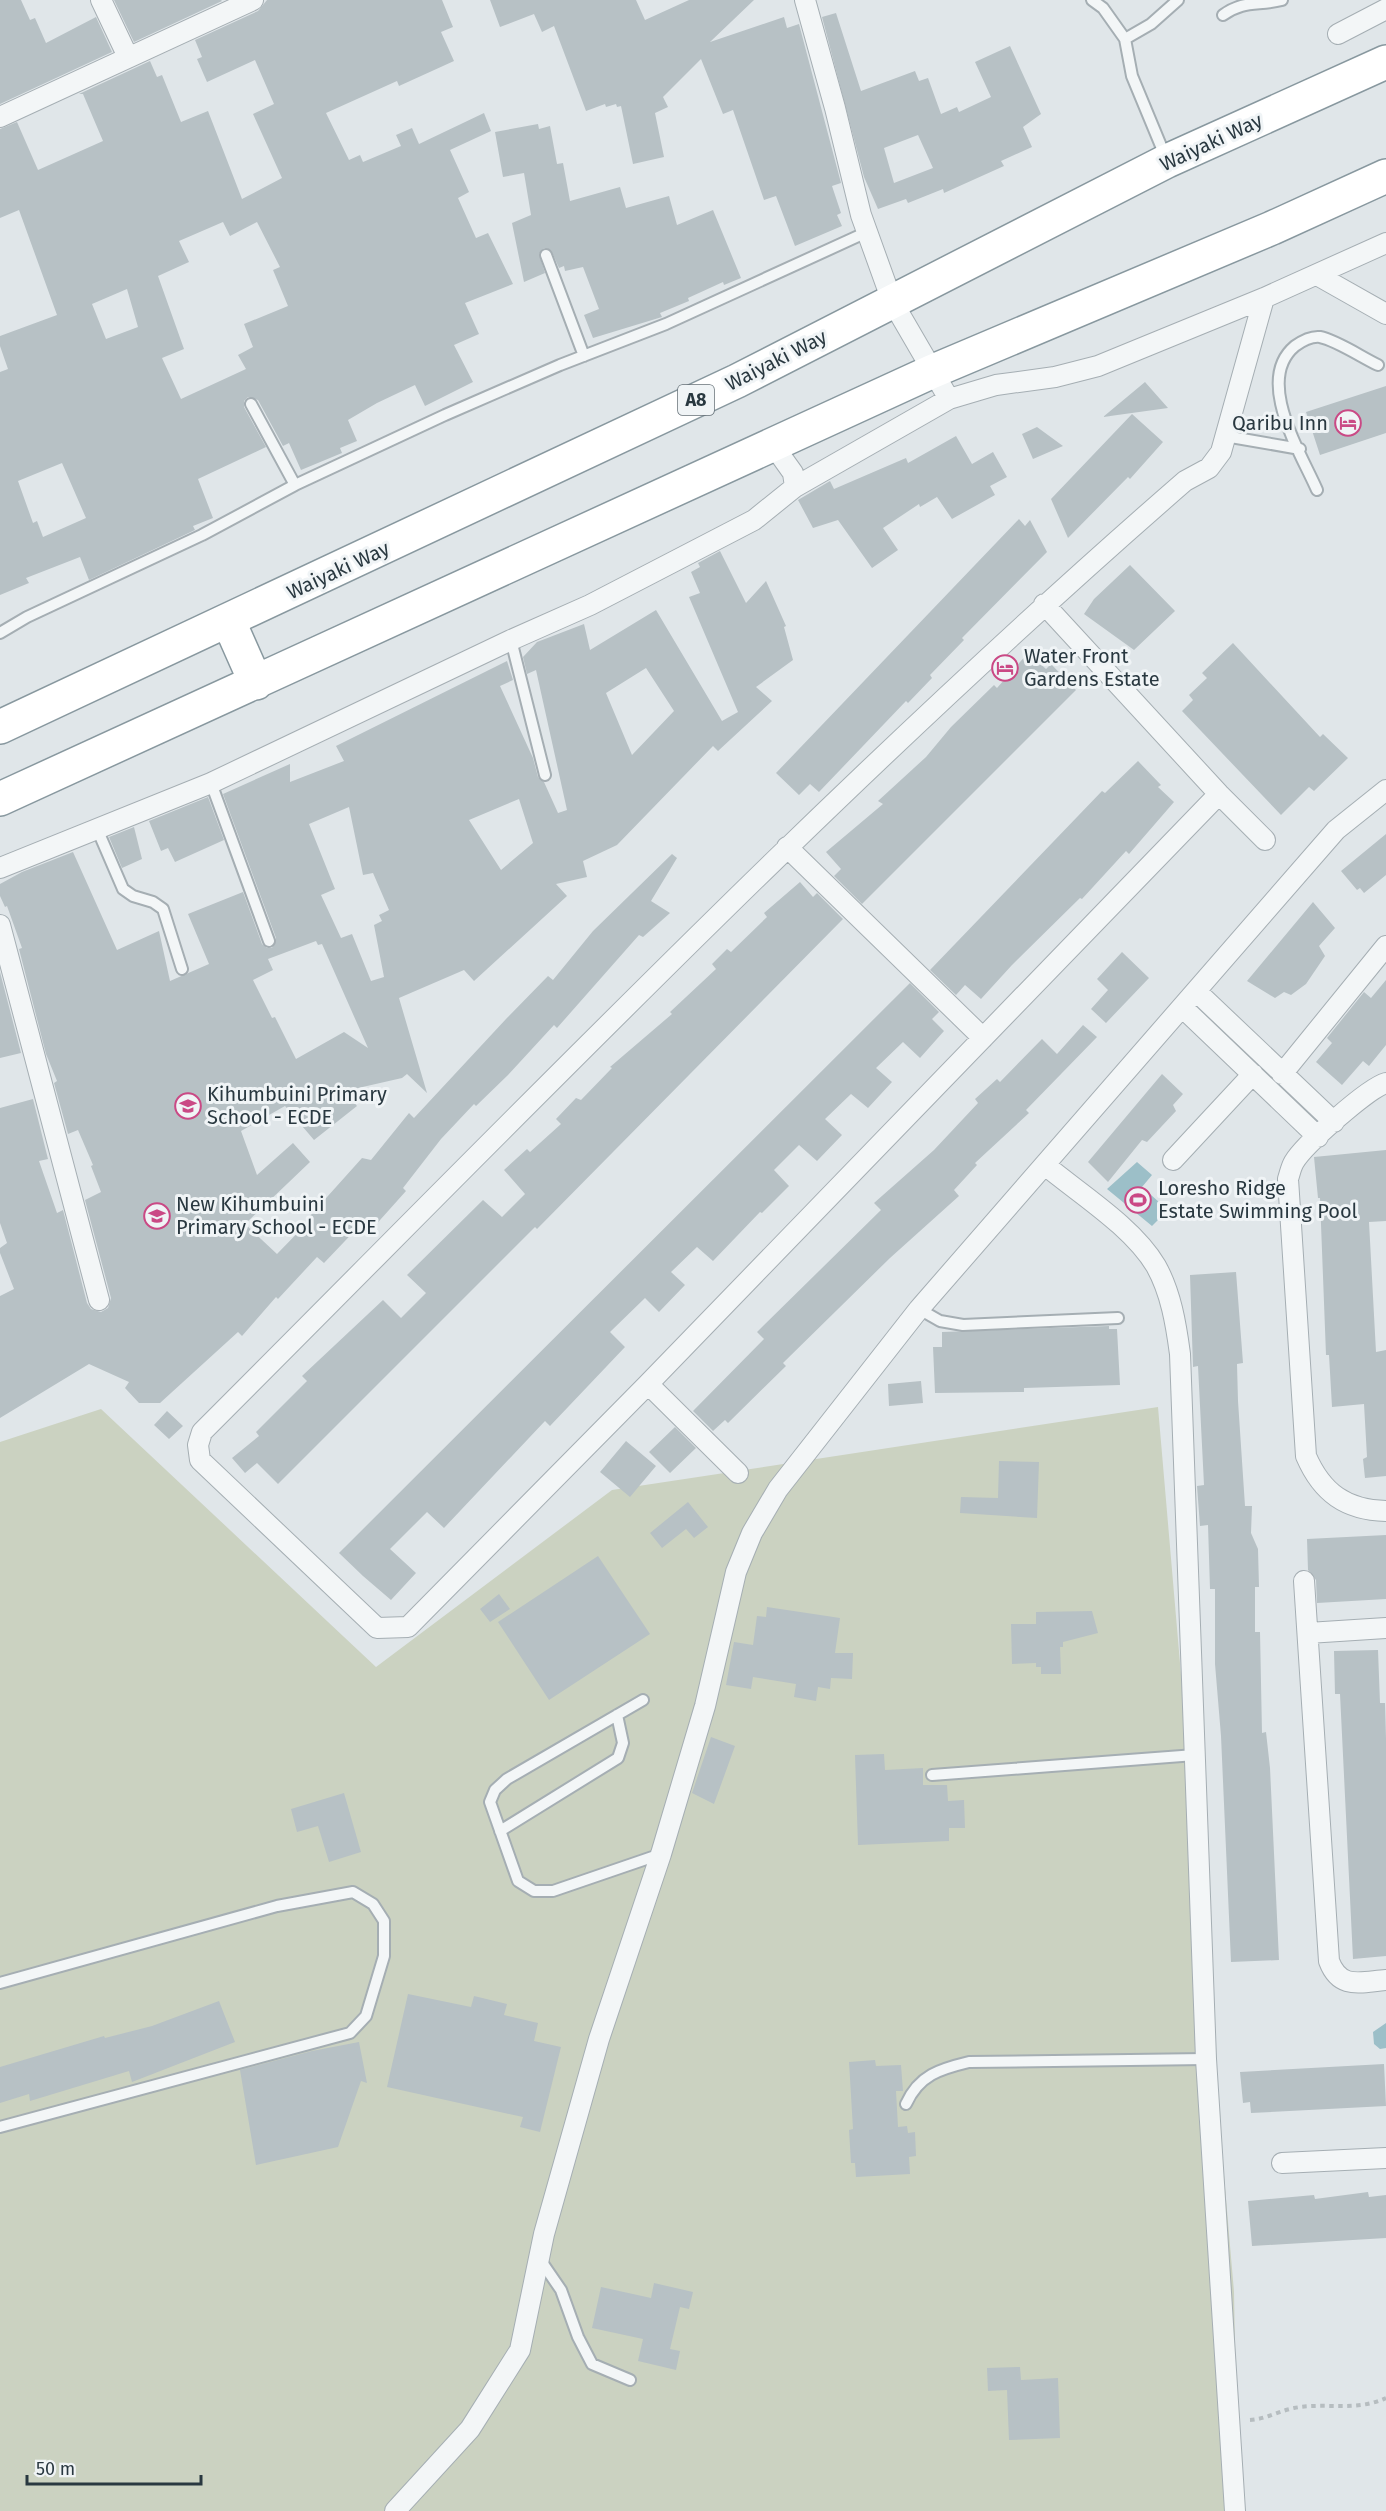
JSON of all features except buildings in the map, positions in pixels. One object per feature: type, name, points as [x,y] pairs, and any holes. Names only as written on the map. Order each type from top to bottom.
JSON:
[{"type":"highway","name":"Waiyaki Way","points":[[0,727],[229,622],[726,386],[1167,161],[1386,62]]},
{"type":"highway","points":[[0,799],[931,372],[1272,228],[1386,176]]},
{"type":"highway","points":[[229,622],[256,683]]},
{"type":"street","points":[[101,0],[128,57]]},
{"type":"street","points":[[0,117],[253,0]]},
{"type":"street","points":[[805,0],[867,232],[892,301],[931,372],[949,399]]},
{"type":"street","points":[[1338,34],[1386,9]]},
{"type":"street","points":[[0,868],[98,831],[211,783],[511,640],[590,605],[754,520],[795,487],[949,399],[996,385],[1079,372],[1264,298],[1386,243]]},
{"type":"street","points":[[1317,275],[1386,314]]},
{"type":"street","points":[[1219,794],[648,1384],[408,1627],[377,1628],[201,1460],[198,1445],[202,1432],[787,847],[1044,604],[1185,481],[1209,468],[1221,452],[1264,298]]},
{"type":"street","points":[[773,445],[793,473],[795,487]]},
{"type":"street","points":[[1044,604],[1219,794],[1265,840]]},
{"type":"street","points":[[395,2511],[470,2429],[520,2350],[539,2258],[598,2039],[661,1854],[705,1706],[736,1572],[752,1533],[778,1489],[920,1309],[1336,830],[1386,789]]},
{"type":"street","points":[[787,847],[983,1038]]},
{"type":"street","points":[[0,925],[99,1300]]},
{"type":"street","points":[[1282,1074],[1386,946]]},
{"type":"street","points":[[1196,991],[1334,1122]]},
{"type":"street","points":[[1182,1007],[1318,1137]]},
{"type":"street","points":[[1173,1160],[1253,1074]]},
{"type":"street","points":[[1386,1083],[1368,1092],[1318,1137],[1294,1162],[1288,1179],[1306,1456],[1319,1480],[1347,1504],[1364,1511],[1386,1511]]},
{"type":"street","points":[[1045,1165],[1138,1241],[1156,1267],[1170,1300],[1180,1354],[1206,2059],[1235,2511]]},
{"type":"street","points":[[648,1384],[738,1473]]},
{"type":"street","points":[[1304,1581],[1329,1961],[1338,1978],[1349,1982],[1386,1980]]},
{"type":"street","points":[[1308,1633],[1386,1628]]},
{"type":"street","points":[[1282,2163],[1386,2158]]},
{"type":"lane","points":[[1092,0],[1103,9],[1125,39],[1132,76],[1167,161]]},
{"type":"lane","points":[[1125,39],[1151,24],[1178,0]]},
{"type":"lane","points":[[1223,15],[1233,6],[1246,2],[1282,0]]},
{"type":"lane","points":[[0,633],[27,617],[202,535],[295,485],[445,416],[584,356],[666,324],[867,232]]},
{"type":"lane","points":[[546,255],[584,356]]},
{"type":"lane","points":[[1317,490],[1283,413],[1278,392],[1285,360],[1292,349],[1311,338],[1322,337],[1378,365]]},
{"type":"lane","points":[[251,404],[295,485]]},
{"type":"lane","points":[[1225,436],[1300,449]]},
{"type":"lane","points":[[511,640],[545,775]]},
{"type":"lane","points":[[211,783],[269,942]]},
{"type":"lane","points":[[98,831],[123,889],[163,909],[182,969]]},
{"type":"lane","points":[[920,1309],[940,1322],[963,1324],[1118,1318]]},
{"type":"lane","points":[[643,1700],[507,1779],[495,1790],[490,1802],[518,1881],[534,1891],[553,1891],[661,1854]]},
{"type":"lane","points":[[500,1832],[618,1758],[623,1743],[617,1715]]},
{"type":"lane","points":[[932,1775],[1195,1755]]},
{"type":"lane","points":[[0,1983],[277,1906],[353,1892],[373,1904],[384,1920],[384,1956],[366,2016],[350,2033],[0,2127]]},
{"type":"lane","points":[[906,2104],[912,2091],[937,2069],[969,2062],[1206,2059]]},
{"type":"lane","points":[[539,2258],[561,2290],[578,2337],[591,2364],[630,2380]]},
{"type":"path","points":[[1229,2422],[1238,2418],[1260,2420],[1295,2408],[1362,2406],[1386,2398]]},
{"type":"green space","points":[[1158,1407],[1234,2292],[1238,2511],[0,2511],[0,1442],[101,1409],[376,1667],[612,1490]]},
{"type":"water","name":"Loresho Ridge Estate Swimming Pool","points":[[1137,1162],[1152,1175],[1142,1187],[1168,1210],[1152,1226],[1107,1189]]},
{"type":"water","points":[[1386,2023],[1386,2048],[1380,2049],[1374,2044],[1373,2032]]},
{"type":"place","name":"Qaribu Inn","points":[[1348,423]]},
{"type":"place","name":"Water Front Gardens Estate","points":[[1005,668]]},
{"type":"place","name":"Kihumbuini Primary School - ECDE","points":[[188,1106]]},
{"type":"place","name":"Loresho Ridge Estate Swimming Pool","points":[[1138,1200]]},
{"type":"place","name":"New Kihumbuini Primary School - ECDE","points":[[157,1216]]}]
